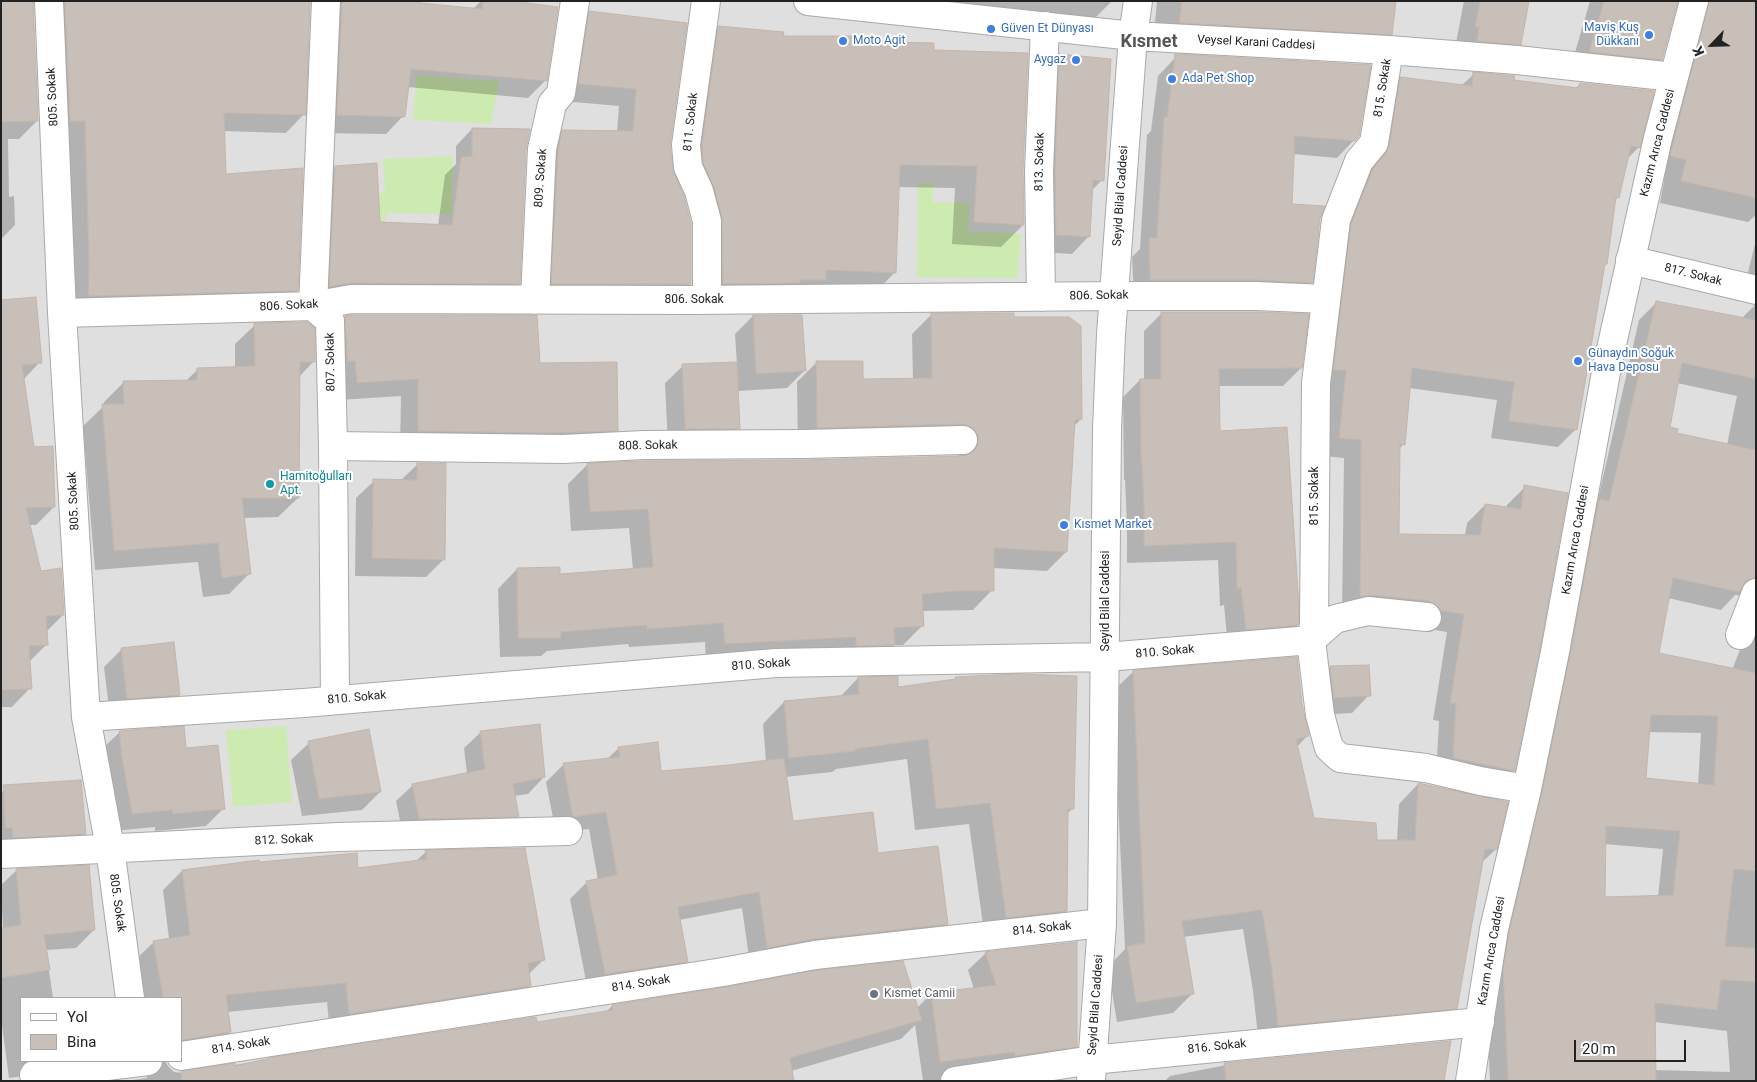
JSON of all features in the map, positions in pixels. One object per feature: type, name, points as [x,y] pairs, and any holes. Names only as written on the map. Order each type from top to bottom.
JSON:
[{"type":"street","name":"805. Sokak","points":[[49,1],[62,313],[86,717],[110,848],[130,997]]},
{"type":"street","points":[[313,306],[326,1]]},
{"type":"street","name":"809. Sokak","points":[[535,300],[542,149],[552,104],[562,93],[575,1]]},
{"type":"street","name":"811. Sokak","points":[[706,1],[686,146],[688,167],[699,191],[707,221],[707,300]]},
{"type":"street","name":"Veysel Karani Caddesi","points":[[808,1],[1134,36],[1389,50],[1517,60],[1674,77]]},
{"type":"street","name":"Seyid Bilal Caddesi","points":[[1091,1070],[1102,923],[1107,430],[1113,296],[1138,1]]},
{"type":"street","name":"Kazım Arıca Caddesi","points":[[1470,1081],[1494,929],[1527,789],[1555,652],[1607,367],[1658,138],[1694,1]]},
{"type":"street","name":"813. Sokak","points":[[1041,297],[1039,171],[1045,26]]},
{"type":"street","name":"815. Sokak","points":[[1389,50],[1374,143],[1359,161],[1336,220],[1316,383],[1314,625],[1312,640],[1320,715],[1329,748],[1340,758],[1426,768],[1480,781],[1527,789]]},
{"type":"street","name":"817. Sokak","points":[[1630,260],[1756,290]]},
{"type":"street","name":"806. Sokak","points":[[62,313],[313,306],[351,299],[707,300],[1113,296],[1256,296],[1326,299]]},
{"type":"street","name":"807. Sokak","points":[[313,306],[330,321],[335,700]]},
{"type":"street","name":"808. Sokak","points":[[333,446],[563,449],[644,445],[804,444],[963,440]]},
{"type":"street","points":[[1740,635],[1756,593]]},
{"type":"street","points":[[1312,640],[1335,618],[1368,611],[1427,617]]},
{"type":"street","name":"810. Sokak","points":[[86,717],[335,700],[776,663],[1106,657],[1312,640]]},
{"type":"street","name":"812. Sokak","points":[[1,854],[338,837],[568,830]]},
{"type":"street","name":"814. Sokak","points":[[182,1056],[723,972],[814,955],[1102,923]]},
{"type":"street","name":"816. Sokak","points":[[955,1081],[1091,1070],[1480,1022]]},
{"type":"street","points":[[34,1074],[141,1066]]},
{"type":"shaded area","points":[[1,1],[1756,1],[1756,1081],[1,1081]]},
{"type":"green space","points":[[417,75],[499,81],[491,124],[413,120]]},
{"type":"green space","points":[[453,156],[452,214],[387,213],[382,228],[334,195],[385,193],[383,159]]},
{"type":"green space","points":[[934,183],[932,202],[970,203],[968,231],[1021,234],[1017,278],[917,277],[918,184]]},
{"type":"green space","points":[[286,726],[292,802],[233,807],[226,730]]},
{"type":"building","points":[[1,1],[33,1],[38,121],[1,122]]},
{"type":"building","points":[[65,1],[310,1],[306,115],[224,113],[226,174],[303,168],[298,291],[88,296],[89,263],[85,121],[70,121]]},
{"type":"building","points":[[342,1],[421,1],[421,3],[482,9],[483,1],[512,1],[558,7],[547,81],[411,69],[405,117],[337,115]]},
{"type":"building","points":[[1182,1],[1396,1],[1392,35],[1179,23]]},
{"type":"building","points":[[1480,1],[1529,1],[1521,45],[1477,41],[1479,27],[1475,27]]},
{"type":"building","points":[[1604,1],[1678,1],[1662,60],[1589,52]]},
{"type":"building","points":[[1709,1],[1756,1],[1756,198],[1681,181],[1686,160],[1670,156]]},
{"type":"building","points":[[589,11],[687,23],[670,146],[674,173],[684,196],[691,223],[691,284],[551,284],[558,151],[562,130],[633,131],[636,89],[578,84]]},
{"type":"building","points":[[718,26],[784,32],[783,36],[852,36],[852,41],[934,43],[934,50],[1028,53],[1023,170],[1024,225],[974,222],[977,166],[900,165],[896,273],[826,270],[826,280],[800,280],[800,283],[723,284],[722,217],[714,187],[703,163],[702,145]]},
{"type":"building","points":[[1059,54],[1111,59],[1104,181],[1093,180],[1090,237],[1056,235],[1055,171]]},
{"type":"building","points":[[1175,54],[1371,65],[1359,136],[1355,141],[1295,136],[1292,204],[1325,206],[1320,218],[1313,283],[1256,280],[1150,280],[1149,238],[1157,238],[1164,117],[1167,117]]},
{"type":"building","points":[[1473,72],[1515,76],[1514,80],[1578,88],[1580,83],[1654,91],[1640,148],[1631,146],[1619,198],[1616,197],[1607,264],[1605,264],[1577,430],[1509,421],[1514,382],[1412,368],[1405,445],[1400,444],[1399,534],[1480,535],[1485,504],[1521,509],[1524,485],[1568,493],[1540,649],[1515,771],[1453,758],[1456,703],[1450,703],[1464,614],[1441,611],[1429,601],[1370,595],[1360,597],[1361,440],[1339,438],[1346,370],[1333,370],[1351,224],[1373,169],[1386,153],[1389,146],[1400,77],[1472,86]]},
{"type":"building","points":[[472,128],[530,129],[526,148],[520,284],[351,283],[329,287],[335,166],[377,163],[380,222],[452,225],[461,157],[472,156]]},
{"type":"building","points":[[36,297],[42,363],[22,365],[34,447],[53,446],[55,507],[26,508],[41,571],[61,568],[64,615],[46,616],[48,645],[29,646],[32,689],[1,690],[1,300]]},
{"type":"building","points":[[1656,301],[1756,320],[1756,379],[1682,363],[1670,427],[1678,429],[1677,433],[1756,450],[1756,578],[1746,581],[1739,592],[1673,578],[1659,653],[1756,673],[1756,871],[1734,869],[1725,946],[1756,948],[1756,982],[1721,980],[1717,1010],[1655,1003],[1656,1081],[1508,1081],[1503,969],[1509,932],[1542,792],[1599,499],[1609,501]],"holes":[[[1651,715],[1718,716],[1714,785],[1646,778]],[[1606,826],[1680,831],[1673,895],[1605,897]]]},
{"type":"building","points":[[1161,312],[1309,314],[1302,368],[1219,369],[1220,431],[1287,427],[1299,607],[1298,625],[1246,630],[1241,588],[1237,589],[1236,542],[1144,546],[1140,379],[1161,379]]},
{"type":"building","points":[[931,313],[1014,313],[1014,317],[1069,317],[1081,326],[1082,419],[1075,420],[1067,552],[994,548],[994,591],[957,591],[922,594],[924,626],[894,628],[895,645],[856,646],[856,637],[725,644],[723,623],[647,629],[647,625],[561,632],[561,638],[518,638],[517,568],[560,567],[560,574],[653,567],[648,509],[590,512],[587,463],[963,456],[972,453],[977,447],[979,439],[976,431],[963,424],[817,428],[816,361],[863,361],[863,379],[932,378]]},
{"type":"building","points":[[537,315],[540,363],[617,362],[618,431],[548,433],[418,431],[418,379],[357,383],[355,361],[347,361],[345,316]]},
{"type":"building","points":[[753,315],[802,315],[806,371],[756,374]]},
{"type":"building","points":[[307,322],[315,328],[315,362],[300,362],[299,498],[242,498],[251,574],[222,578],[218,543],[114,551],[102,404],[124,404],[123,381],[197,380],[197,368],[255,366],[254,323]]},
{"type":"building","points":[[737,362],[740,429],[685,429],[682,364]]},
{"type":"building","points":[[417,463],[446,463],[445,560],[372,558],[373,479],[417,480]]},
{"type":"building","points":[[174,642],[180,695],[127,699],[121,648]]},
{"type":"building","points":[[1297,657],[1302,704],[1309,736],[1296,739],[1314,818],[1376,823],[1377,840],[1415,840],[1418,783],[1508,802],[1497,850],[1485,849],[1457,1009],[1278,1026],[1272,971],[1262,910],[1182,921],[1194,994],[1136,1003],[1127,946],[1145,943],[1133,670]]},
{"type":"building","points":[[1369,665],[1371,696],[1334,698],[1330,666]]},
{"type":"building","points":[[1017,674],[1077,676],[1074,809],[1068,809],[1067,911],[1006,918],[990,803],[936,809],[928,739],[855,749],[855,751],[789,758],[784,701],[859,694],[858,677],[898,676],[898,687],[956,679],[955,677]]},
{"type":"building","points":[[540,724],[545,777],[513,784],[519,817],[419,819],[412,784],[485,769],[480,731]]},
{"type":"building","points":[[184,726],[186,748],[218,745],[225,809],[173,814],[172,810],[132,814],[119,731]]},
{"type":"building","points":[[369,729],[381,792],[319,799],[308,741]]},
{"type":"building","points":[[658,742],[661,771],[784,758],[793,821],[873,812],[878,853],[938,846],[948,924],[813,939],[767,948],[759,892],[678,907],[688,962],[605,974],[586,881],[617,875],[606,812],[573,817],[563,763],[620,757],[618,747]]},
{"type":"building","points":[[81,780],[86,834],[13,838],[12,828],[5,828],[3,785]]},
{"type":"building","points":[[525,848],[545,960],[528,963],[531,986],[349,1014],[346,983],[226,995],[231,1032],[182,1040],[182,997],[163,997],[153,941],[190,935],[182,870],[259,860],[260,862],[357,853],[358,868],[427,859],[425,850]]},
{"type":"building","points":[[89,865],[95,930],[44,935],[50,970],[1,978],[1,928],[21,925],[16,869]]},
{"type":"building","points":[[1077,942],[1077,1047],[1015,1056],[1014,1052],[940,1062],[931,993],[996,985],[985,952]]},
{"type":"building","points":[[903,961],[922,1020],[790,1058],[794,1081],[181,1081],[181,1071],[235,1063],[235,1066],[275,1057],[536,1017],[537,1022],[613,1010],[612,1005],[817,970]]},
{"type":"building","points":[[1451,1041],[1444,1081],[1226,1081],[1224,1063]]},
{"type":"place","name":"Güven Et Dünyası","points":[[991,29]]},
{"type":"place","name":"Maviş Kuş Dükkanı","points":[[1649,35]]},
{"type":"place","name":"Moto Agit","points":[[843,41]]},
{"type":"place","name":"Aygaz","points":[[1076,60]]},
{"type":"place","name":"Ada Pet Shop","points":[[1172,79]]},
{"type":"place","name":"Günaydın Soğuk Hava Deposu","points":[[1578,361]]},
{"type":"place","name":"Hamitoğulları Apt.","points":[[270,484]]},
{"type":"place","name":"Kısmet Market","points":[[1064,525]]},
{"type":"place","name":"Kısmet Camii","points":[[874,994]]},
{"type":"district","name":"Kısmet","points":[[1149,42]]}]
